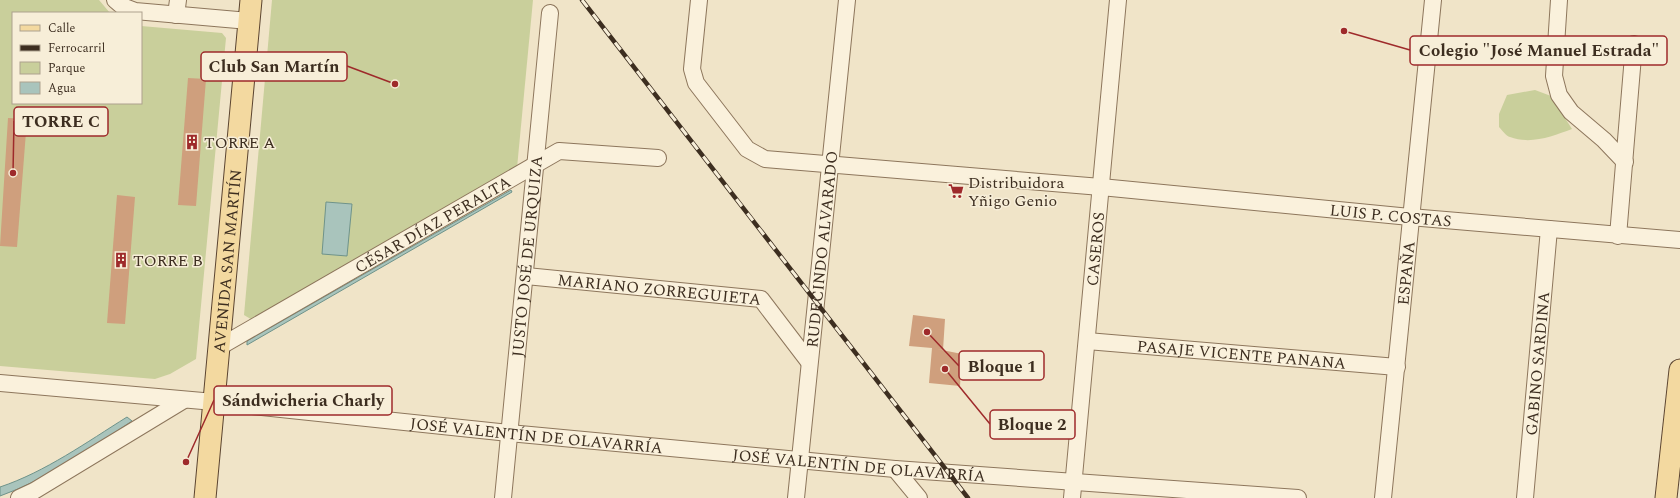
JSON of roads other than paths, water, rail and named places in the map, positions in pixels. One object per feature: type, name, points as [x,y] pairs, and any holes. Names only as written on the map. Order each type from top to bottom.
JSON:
[{"type":"main road","name":"AVENIDA SAN MARTÍN","points":[[205,498],[251,0]]},
{"type":"main road","points":[[1666,498],[1680,370]]},
{"type":"street","name":"LUIS P. COSTAS","points":[[699,0],[692,69],[696,83],[746,149],[765,159],[1101,187],[1410,217],[1550,228],[1618,236],[1680,240]]},
{"type":"street","name":"RUDECINDO ALVARADO","points":[[796,498],[847,0]]},
{"type":"street","name":"CASEROS","points":[[1072,498],[1118,0]]},
{"type":"street","name":"ESPAÑA","points":[[1383,498],[1397,366],[1410,217],[1433,0]]},
{"type":"street","points":[[1559,0],[1554,76],[1559,95],[1571,112],[1604,140],[1625,162]]},
{"type":"street","points":[[120,2],[135,11],[177,8],[249,21]]},
{"type":"street","name":"JUSTO JOSÉ DE URQUIZA","points":[[503,498],[526,276],[550,13]]},
{"type":"street","points":[[1618,236],[1634,44]]},
{"type":"street","name":"CÉSAR DÍAZ PERALTA","points":[[220,346],[559,151],[658,158]]},
{"type":"street","name":"GABINO SARDINA","points":[[1525,498],[1550,228]]},
{"type":"street","name":"MARIANO ZORREGUIETA","points":[[526,276],[761,299],[809,362]]},
{"type":"street","name":"PASAJE VICENTE PANANA","points":[[1087,341],[1397,366]]},
{"type":"street","name":"JOSÉ VALENTÍN DE OLAVARRÍA","points":[[0,384],[214,402],[895,469],[1298,498]]},
{"type":"street","points":[[19,498],[34,491],[184,400]]},
{"type":"street","points":[[895,469],[919,498]]},
{"type":"water","points":[[511,190],[512,192],[247,345],[247,341]]},
{"type":"water","points":[[326,202],[352,204],[347,256],[322,254]]},
{"type":"water","points":[[127,417],[132,421],[68,463],[35,481],[0,496],[0,487],[17,481],[49,465]]},
{"type":"railway","points":[[582,0],[968,498]]},
{"type":"place","name":"Colegio \"José Manuel Estrada\"","points":[[1344,31]]},
{"type":"place","name":"Club San Martín","points":[[395,84]]},
{"type":"place","name":"TORRE A","points":[[192,142]]},
{"type":"place","name":"TORRE C","points":[[13,173]]},
{"type":"place","name":"Distribuidora Yñigo Genio","points":[[956,191]]},
{"type":"place","name":"TORRE B","points":[[121,260]]},
{"type":"place","name":"Bloque 1","points":[[927,332]]},
{"type":"place","name":"Bloque 2","points":[[945,369]]},
{"type":"place","name":"Sándwicheria Charly","points":[[186,462]]}]
